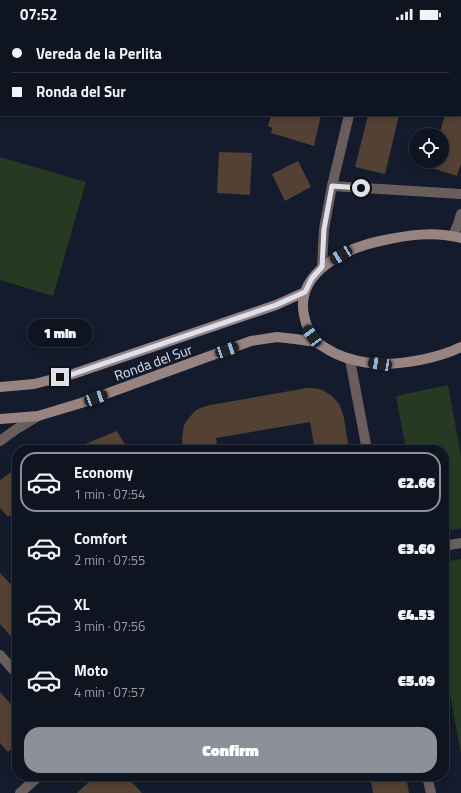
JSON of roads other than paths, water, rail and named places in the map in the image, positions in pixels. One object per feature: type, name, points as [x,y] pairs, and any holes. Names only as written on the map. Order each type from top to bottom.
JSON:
[{"type":"main road","name":"Ronda del Sur","points":[[457,237],[433,234],[403,236],[351,249],[322,267],[312,278],[305,292],[303,308],[307,329],[316,342],[332,352],[350,360],[380,364],[410,361],[439,356],[461,347]]},
{"type":"main road","name":"Ronda del Sur","points":[[0,387],[34,384],[73,374],[276,305],[305,292]]},
{"type":"main road","name":"Ronda del Sur","points":[[0,419],[38,416],[81,403],[251,341],[277,337],[316,342]]},
{"type":"street","points":[[322,267],[324,229],[332,186],[349,116]]},
{"type":"street","points":[[332,186],[461,194]]},
{"type":"street","points":[[457,237],[461,214]]},
{"type":"street","points":[[350,360],[366,445]]},
{"type":"street","points":[[0,441],[38,416]]},
{"type":"street","points":[[449,545],[461,542]]},
{"type":"street","points":[[0,656],[12,669]]},
{"type":"street","points":[[20,793],[33,781]]},
{"type":"street","points":[[428,781],[431,793]]}]
